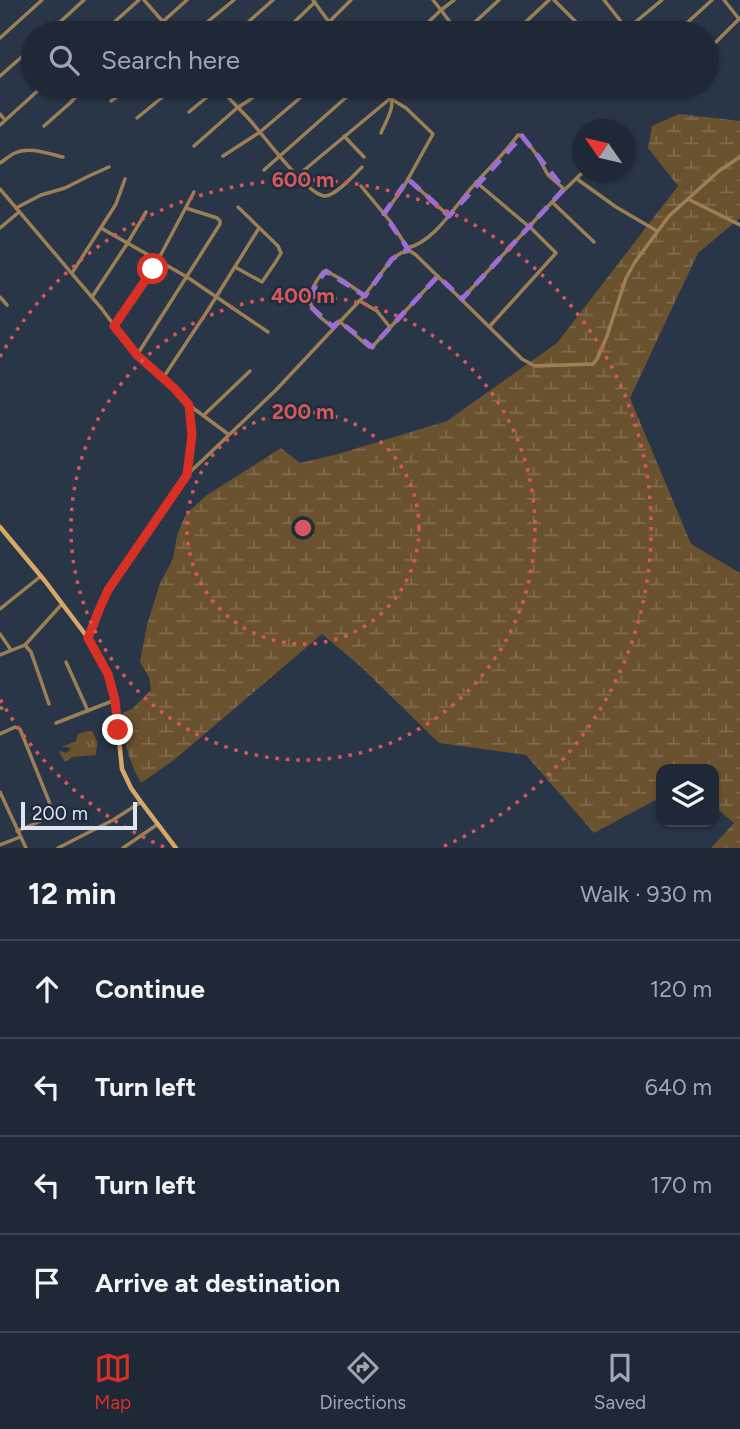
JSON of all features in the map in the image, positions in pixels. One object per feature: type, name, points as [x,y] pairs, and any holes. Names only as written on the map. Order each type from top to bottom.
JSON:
[{"type":"main road","points":[[0,527],[88,638],[108,674],[115,700],[122,769],[131,789],[176,848]]},
{"type":"street","points":[[0,38],[42,0]]},
{"type":"street","points":[[61,21],[84,0]]},
{"type":"street","points":[[116,21],[141,0],[163,21]]},
{"type":"street","points":[[165,21],[187,0]]},
{"type":"street","points":[[209,21],[234,0]]},
{"type":"street","points":[[249,21],[272,0]]},
{"type":"street","points":[[295,21],[314,1],[329,21],[351,0]]},
{"type":"street","points":[[433,0],[451,21]]},
{"type":"street","points":[[430,21],[454,0]]},
{"type":"street","points":[[475,21],[499,0]]},
{"type":"street","points":[[528,21],[552,0],[575,21]]},
{"type":"street","points":[[640,21],[662,0]]},
{"type":"street","points":[[690,21],[712,0]]},
{"type":"street","points":[[719,39],[740,19],[723,0]]},
{"type":"street","points":[[608,1],[622,21]]},
{"type":"street","points":[[0,76],[21,58]]},
{"type":"street","points":[[0,125],[30,98]]},
{"type":"street","points":[[44,126],[75,98]]},
{"type":"street","points":[[111,101],[115,98]]},
{"type":"street","points":[[137,118],[161,98]]},
{"type":"street","points":[[188,112],[205,98]]},
{"type":"street","points":[[229,98],[310,188],[326,196],[346,183],[362,167]]},
{"type":"street","points":[[194,146],[252,98]]},
{"type":"street","points":[[223,156],[260,132],[300,98]]},
{"type":"street","points":[[264,170],[345,98]]},
{"type":"street","points":[[297,176],[392,98]]},
{"type":"street","points":[[381,133],[392,110],[392,98]]},
{"type":"street","points":[[384,214],[408,179],[433,134],[392,98]]},
{"type":"street","points":[[0,114],[5,120]]},
{"type":"street","points":[[88,638],[108,590],[187,475],[276,390],[360,301],[392,259],[419,244],[449,216],[518,135],[537,155],[548,175],[564,189]]},
{"type":"street","points":[[344,136],[364,157]]},
{"type":"street","points":[[0,163],[22,150],[63,157]]},
{"type":"street","points":[[361,187],[409,250],[522,359],[532,366],[593,364],[607,336],[626,278],[657,231],[688,199],[740,157]]},
{"type":"street","points":[[0,228],[17,210],[41,195],[65,188],[109,167]]},
{"type":"street","points":[[72,273],[119,197],[125,179]]},
{"type":"street","points":[[408,179],[449,216]]},
{"type":"street","points":[[476,182],[556,252],[490,326]]},
{"type":"street","points":[[462,299],[573,182]]},
{"type":"street","points":[[581,182],[657,231]]},
{"type":"street","points":[[0,189],[92,297],[137,355],[189,405],[228,434]]},
{"type":"street","points":[[114,326],[158,260],[194,192]]},
{"type":"street","points":[[688,199],[740,225]]},
{"type":"street","points":[[552,202],[594,242]]},
{"type":"street","points":[[235,267],[262,282],[277,260],[280,250],[238,206]]},
{"type":"street","points":[[137,355],[220,224],[217,218],[186,208]]},
{"type":"street","points":[[92,297],[146,212]]},
{"type":"street","points":[[101,228],[187,277],[268,332]]},
{"type":"street","points":[[163,378],[259,228]]},
{"type":"street","points":[[333,327],[310,306],[309,301],[323,272],[341,279],[364,296]]},
{"type":"street","points":[[339,321],[369,347],[374,345],[438,276]]},
{"type":"street","points":[[0,297],[7,305]]},
{"type":"street","points":[[360,301],[377,311],[390,327]]},
{"type":"street","points":[[204,415],[250,371]]},
{"type":"street","points":[[187,475],[192,435],[189,405]]},
{"type":"street","points":[[0,609],[41,576]]},
{"type":"street","points":[[0,656],[25,645],[62,604]]},
{"type":"street","points":[[0,634],[11,650]]},
{"type":"street","points":[[25,645],[31,652],[48,704]]},
{"type":"street","points":[[66,662],[88,711]]},
{"type":"street","points":[[56,723],[115,700]]},
{"type":"street","points":[[0,734],[15,727],[20,729],[54,814],[17,831]]},
{"type":"street","points":[[0,792],[26,848]]},
{"type":"street","points":[[58,848],[113,820],[141,802]]},
{"type":"street","points":[[0,814],[8,811]]},
{"type":"street","points":[[123,848],[158,824]]},
{"type":"street","points":[[0,845],[20,837]]},
{"type":"highlighted area","points":[[522,136],[564,189],[462,299],[438,276],[372,347],[339,321],[333,327],[310,306],[316,283],[326,271],[365,296],[392,259],[408,249],[384,214],[408,179],[449,216]]},
{"type":"green space","points":[[679,114],[740,121],[740,218],[698,253],[630,398],[691,544],[740,573],[740,848],[711,848],[734,823],[719,810],[719,764],[656,764],[656,800],[594,833],[526,755],[439,743],[359,665],[322,634],[174,760],[141,783],[127,750],[121,714],[133,708],[151,690],[149,677],[140,662],[147,625],[160,583],[173,559],[177,535],[186,514],[207,495],[281,448],[300,463],[447,421],[557,343],[678,186],[648,148],[652,126]]},
{"type":"green space","points":[[92,731],[97,741],[96,755],[72,757],[65,762],[59,752],[66,753],[71,749],[63,747],[76,741],[78,734]]},
{"type":"route","points":[[118,730],[112,686],[101,658],[88,638],[108,590],[187,475],[191,454],[192,420],[189,405],[137,355],[114,326],[153,269]]}]
